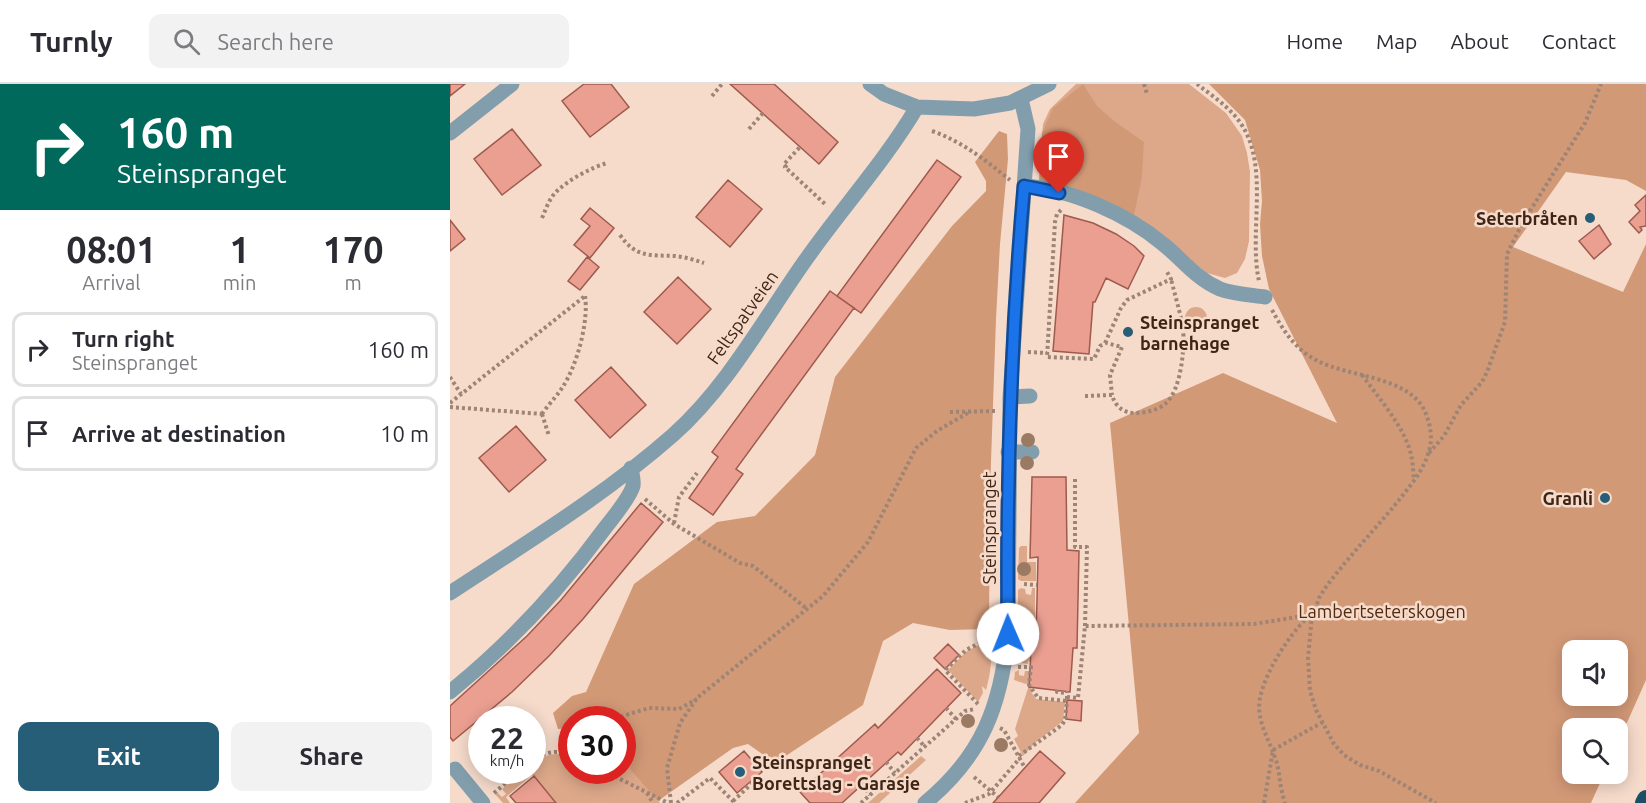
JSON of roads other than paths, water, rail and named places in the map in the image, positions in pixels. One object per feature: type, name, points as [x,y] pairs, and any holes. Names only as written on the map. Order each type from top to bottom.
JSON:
[{"type":"street","points":[[450,133],[512,84]]},
{"type":"street","points":[[870,84],[888,89],[917,107],[974,109],[1010,103],[1048,84]]},
{"type":"street","name":"Steinspranget","points":[[925,803],[961,767],[985,730],[987,709],[1005,666],[1008,634],[1008,452],[1018,184],[1028,129],[1021,99]]},
{"type":"street","name":"Feltspatveien","points":[[450,592],[520,547],[631,468],[692,416],[711,393],[808,256],[891,161],[917,107]]},
{"type":"street","points":[[1018,184],[1059,193],[1123,216],[1145,229],[1196,274],[1222,290],[1265,297]]},
{"type":"street","points":[[1010,397],[1030,396]]},
{"type":"street","name":"Steinspranget","points":[[1008,452],[1032,452]]},
{"type":"street","points":[[450,692],[513,635],[552,594],[602,533],[633,485],[631,468]]},
{"type":"street","points":[[455,769],[487,799]]},
{"type":"place","name":"Seterbråten","points":[[1590,218]]},
{"type":"place","name":"Steinspranget barnehage","points":[[1128,332]]},
{"type":"place","name":"Granli","points":[[1605,498]]},
{"type":"place","name":"Steinspranget Borettslag - Garasje","points":[[740,772]]},
{"type":"park label","name":"Lambertseterskogen","points":[[1382,611]]}]
